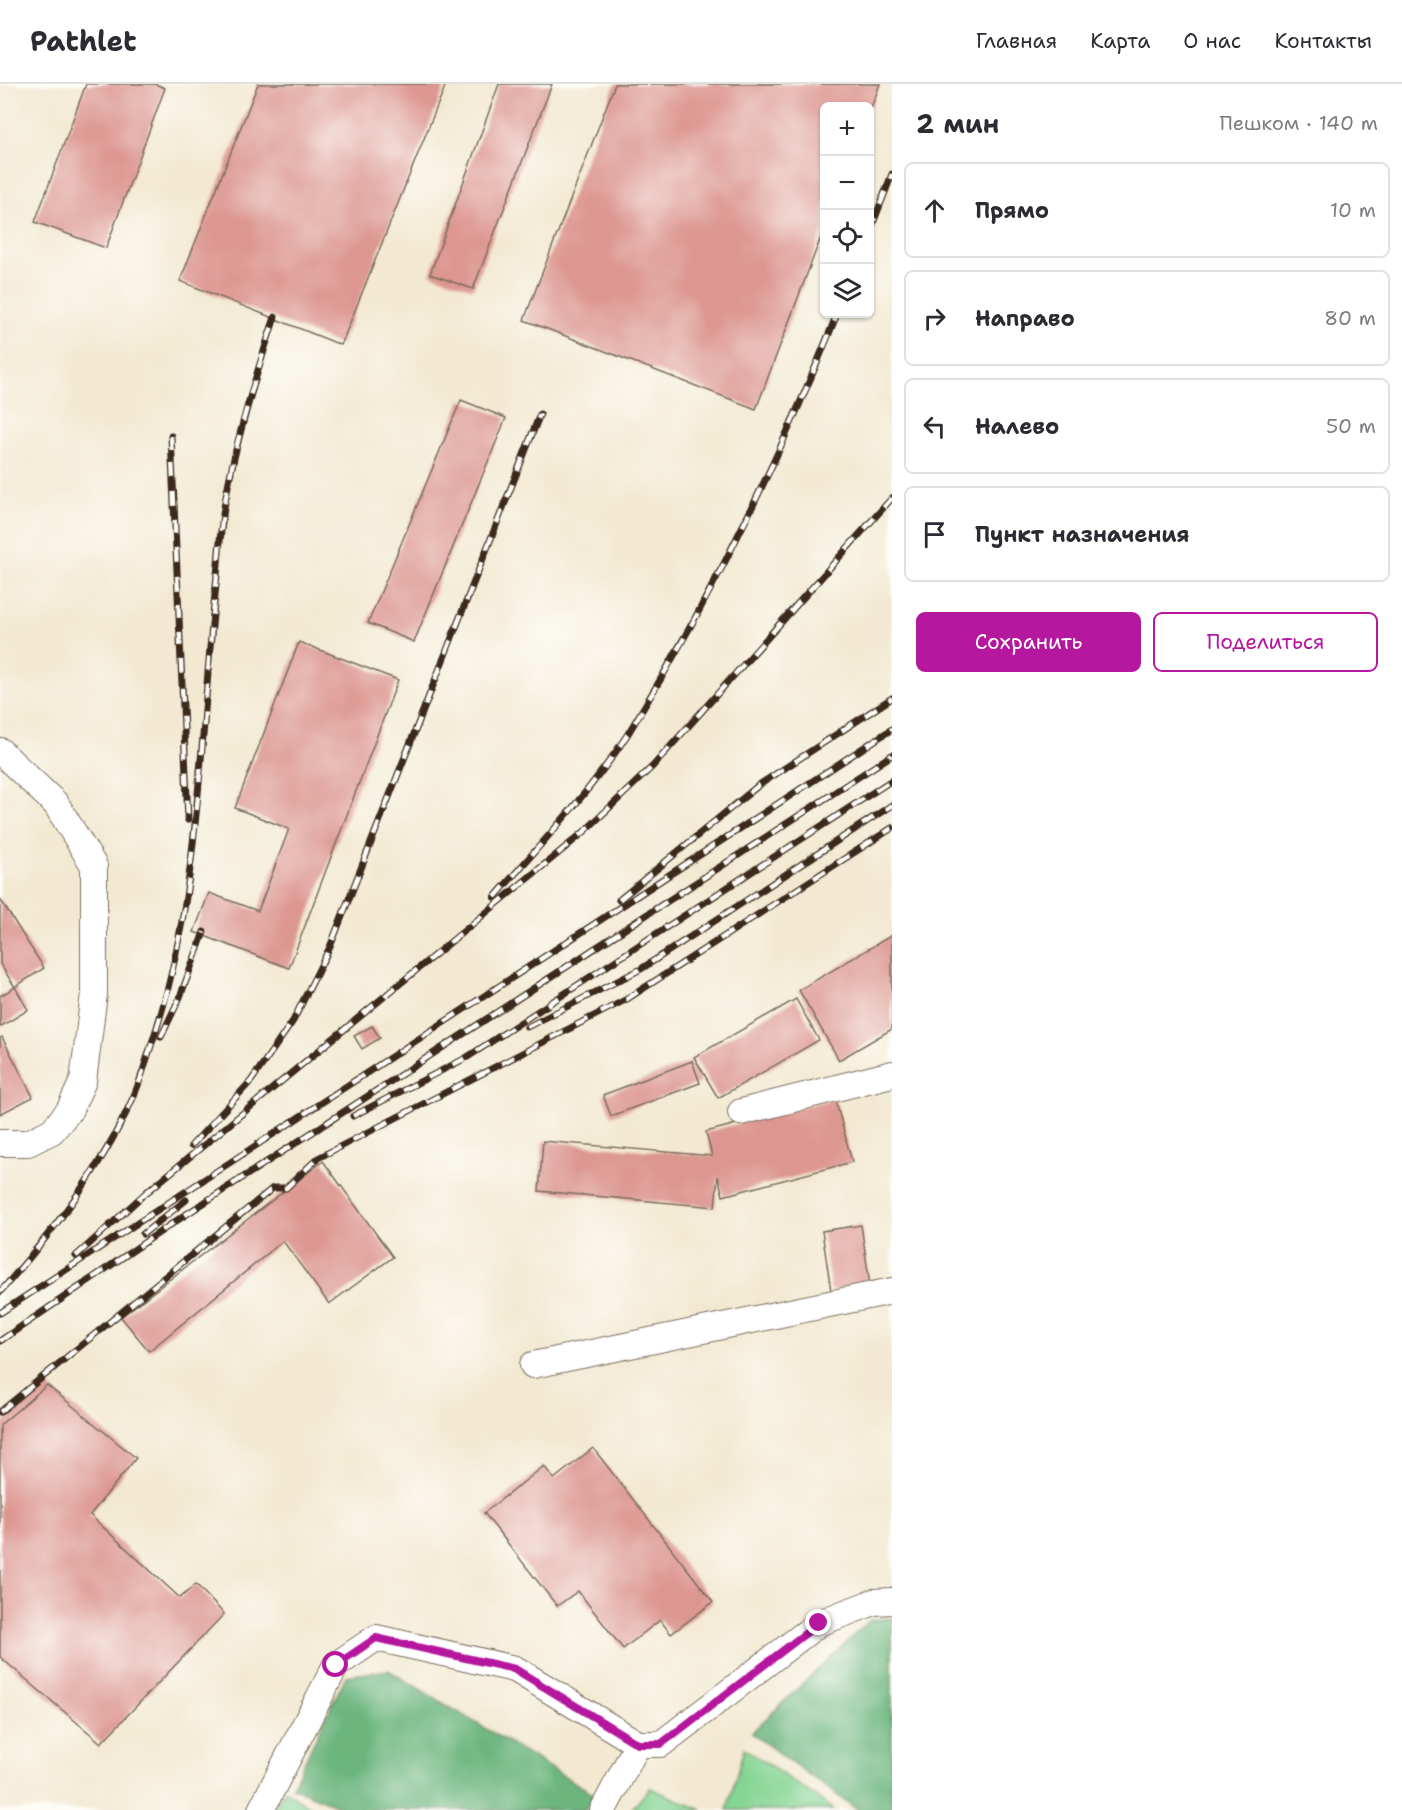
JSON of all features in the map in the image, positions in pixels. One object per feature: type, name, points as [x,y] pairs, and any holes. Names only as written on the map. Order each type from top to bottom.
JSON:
[{"type":"street","points":[[0,751],[56,804],[94,866],[94,994],[83,1081],[69,1111],[52,1131],[28,1143],[0,1143]]},
{"type":"street","points":[[741,1112],[892,1074]]},
{"type":"street","points":[[533,1365],[892,1291]]},
{"type":"street","points":[[261,1810],[336,1665],[376,1638],[515,1669],[638,1744],[661,1744],[819,1623],[874,1602],[892,1601]]},
{"type":"street","points":[[603,1810],[638,1744]]},
{"type":"green space","points":[[892,1618],[892,1810],[858,1810],[751,1733],[870,1620]]},
{"type":"green space","points":[[388,1670],[594,1794],[586,1810],[347,1810],[292,1787],[346,1676]]},
{"type":"green space","points":[[744,1748],[835,1810],[727,1810]]},
{"type":"green space","points":[[650,1788],[702,1810],[631,1810]]},
{"type":"green space","points":[[285,1790],[314,1810],[273,1810]]},
{"type":"building","points":[[86,84],[155,84],[165,88],[106,248],[35,222]]},
{"type":"building","points":[[258,84],[446,84],[341,345],[180,281]]},
{"type":"building","points":[[499,84],[552,84],[473,289],[430,274]]},
{"type":"building","points":[[615,84],[880,84],[873,102],[820,102],[820,240],[756,409],[524,320]]},
{"type":"building","points":[[461,400],[506,418],[414,642],[368,623]]},
{"type":"building","points":[[299,642],[398,680],[289,968],[194,932],[209,893],[258,911],[289,829],[235,808]]},
{"type":"building","points":[[0,899],[44,968],[15,987],[0,964]]},
{"type":"building","points":[[892,935],[892,1029],[839,1060],[799,990]]},
{"type":"building","points":[[15,987],[28,1010],[0,1027],[0,996]]},
{"type":"building","points":[[796,999],[819,1040],[718,1098],[694,1057]]},
{"type":"building","points":[[372,1026],[380,1038],[362,1049],[354,1036]]},
{"type":"building","points":[[2,1037],[33,1097],[0,1114],[0,1038]]},
{"type":"building","points":[[692,1061],[700,1083],[611,1116],[603,1095]]},
{"type":"building","points":[[835,1098],[852,1162],[723,1196],[718,1176],[715,1207],[539,1191],[543,1141],[712,1156],[706,1132]]},
{"type":"building","points":[[323,1161],[393,1257],[329,1304],[283,1241],[149,1351],[121,1317]]},
{"type":"building","points":[[861,1225],[870,1285],[831,1291],[822,1231]]},
{"type":"building","points":[[47,1385],[136,1458],[90,1515],[180,1598],[196,1584],[224,1614],[101,1743],[0,1657],[0,1425]]},
{"type":"building","points":[[593,1448],[713,1602],[671,1634],[660,1620],[623,1649],[578,1591],[557,1606],[484,1513],[544,1466],[554,1479]]},
{"type":"railway","points":[[874,221],[892,174]]},
{"type":"railway","points":[[0,1292],[38,1248],[90,1177],[105,1152],[140,1080],[167,990],[180,933],[196,818],[223,512],[240,432],[275,317]]},
{"type":"railway","points":[[495,897],[598,776],[629,732],[659,682],[716,579],[768,474],[835,318]]},
{"type":"railway","points":[[191,1146],[251,1081],[293,1021],[330,947],[540,414]]},
{"type":"railway","points":[[171,436],[188,820]]},
{"type":"railway","points":[[147,1192],[584,832],[653,766],[892,498]]},
{"type":"railway","points":[[619,900],[759,785],[892,698]]},
{"type":"railway","points":[[0,1313],[892,729]]},
{"type":"railway","points":[[0,1341],[176,1221],[892,755]]},
{"type":"railway","points":[[353,1116],[466,1058],[892,780]]},
{"type":"railway","points":[[527,1027],[641,969],[892,805]]},
{"type":"railway","points":[[0,1412],[273,1188],[286,1188],[318,1158],[627,999],[892,828]]},
{"type":"railway","points":[[161,1037],[180,997],[204,932]]},
{"type":"railway","points":[[76,1256],[152,1187]]},
{"type":"railway","points":[[143,1234],[186,1200]]},
{"type":"route","points":[[336,1665],[376,1638],[515,1669],[638,1744],[661,1744],[819,1623]]}]
